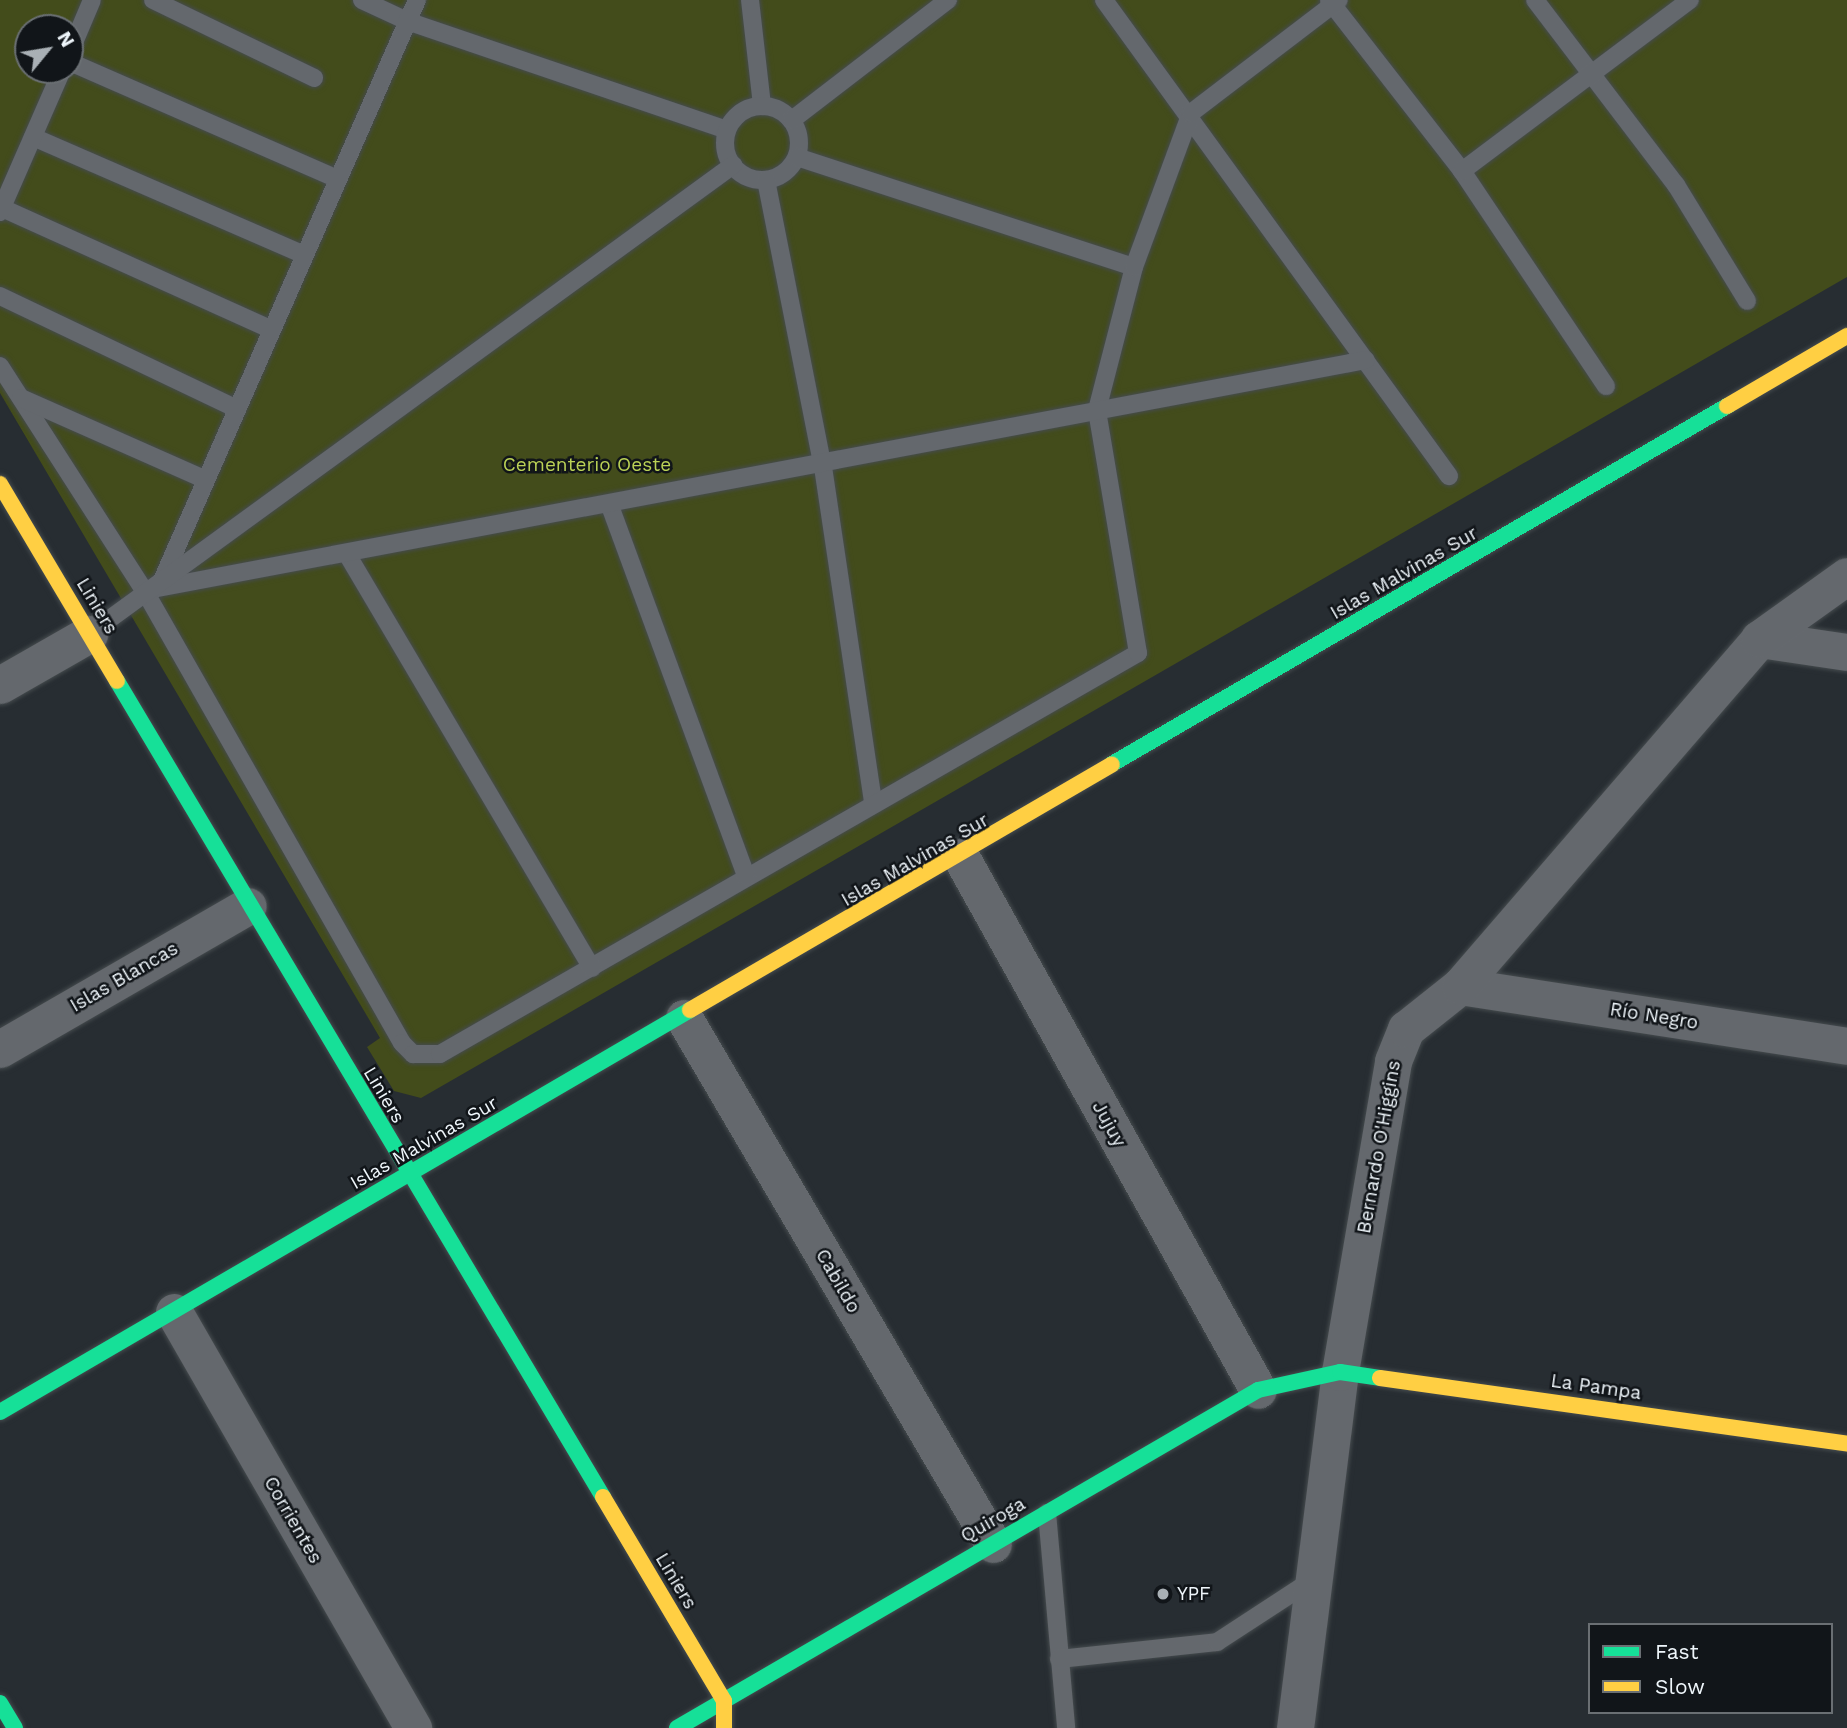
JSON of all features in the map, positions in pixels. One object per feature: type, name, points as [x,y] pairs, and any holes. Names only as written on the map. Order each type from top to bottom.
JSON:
[{"type":"street","name":"Islas Malvinas Sur","points":[[0,1412],[961,857],[1847,336]]},
{"type":"street","name":"Liniers","points":[[0,484],[408,1177],[724,1701]]},
{"type":"street","name":"Bernardo O'Higgins","points":[[1295,1728],[1340,1372],[1393,1061],[1406,1029],[1460,986],[1759,639],[1847,576]]},
{"type":"street","points":[[0,685],[89,634]]},
{"type":"street","points":[[1759,639],[1847,652]]},
{"type":"street","name":"Jujuy","points":[[961,857],[1258,1390]]},
{"type":"street","name":"Islas Blancas","points":[[0,1049],[248,906]]},
{"type":"street","name":"Río Negro","points":[[1460,986],[1847,1046]]},
{"type":"street","name":"Cabildo","points":[[684,1018],[993,1544]]},
{"type":"street","name":"Corrientes","points":[[174,1312],[413,1728]]},
{"type":"street","name":"Quiroga","points":[[677,1728],[1258,1390],[1340,1372]]},
{"type":"street","name":"La Pampa","points":[[1340,1372],[1847,1444]]},
{"type":"street","points":[[724,1701],[724,1728]]},
{"type":"street","points":[[0,1703],[15,1728]]},
{"type":"lane","points":[[84,19],[92,0]]},
{"type":"lane","points":[[153,0],[314,78]]},
{"type":"lane","points":[[362,0],[407,21],[727,130]]},
{"type":"lane","points":[[153,592],[206,480],[417,0]]},
{"type":"lane","points":[[750,0],[762,106]]},
{"type":"lane","points":[[792,120],[948,0]]},
{"type":"lane","points":[[1104,0],[1191,113],[1449,477]]},
{"type":"lane","points":[[1535,0],[1676,185],[1747,301]]},
{"type":"lane","points":[[1462,171],[1690,0]]},
{"type":"lane","points":[[0,366],[153,592],[308,887],[413,1054],[440,1054],[873,803],[1139,653],[1097,410],[1134,267],[1191,113],[1334,2],[1462,171],[1606,386]]},
{"type":"lane","points":[[84,68],[338,179]]},
{"type":"lane","points":[[56,84],[1,210],[272,330]]},
{"type":"lane","points":[[762,106],[792,120],[798,132],[797,157],[785,173],[766,180],[754,179],[733,165],[727,155],[727,130],[741,113],[762,106]]},
{"type":"lane","points":[[33,137],[305,255]]},
{"type":"lane","points":[[797,157],[1134,267]]},
{"type":"lane","points":[[89,634],[153,592],[733,165]]},
{"type":"lane","points":[[766,180],[823,467],[873,803]]},
{"type":"lane","points":[[0,296],[237,409]]},
{"type":"lane","points":[[153,592],[823,467],[1097,410],[1366,360]]},
{"type":"lane","points":[[20,398],[206,480]]},
{"type":"lane","points":[[610,506],[746,876]]},
{"type":"lane","points":[[348,554],[592,968]]},
{"type":"lane","points":[[1047,1513],[1066,1728]]},
{"type":"lane","points":[[1059,1659],[1217,1642],[1312,1580]]},
{"type":"green space","name":"Cementerio Oeste","points":[[0,0],[1847,0],[1847,277],[421,1098],[394,1091],[367,1047],[380,1038],[0,393]]},
{"type":"traffic: fast","points":[[1112,764],[1727,406]]},
{"type":"traffic: fast","points":[[117,681],[603,1497]]},
{"type":"traffic: fast","points":[[0,1412],[690,1010]]},
{"type":"traffic: fast","points":[[677,1728],[1258,1390],[1340,1372],[1380,1378]]},
{"type":"traffic: fast","points":[[0,1703],[15,1728]]},
{"type":"traffic: slow","points":[[1727,406],[1847,336]]},
{"type":"traffic: slow","points":[[0,484],[117,681]]},
{"type":"traffic: slow","points":[[690,1010],[1112,764]]},
{"type":"traffic: slow","points":[[1380,1378],[1847,1444]]},
{"type":"traffic: slow","points":[[603,1497],[724,1701],[724,1728]]},
{"type":"place","name":"YPF","points":[[1163,1594]]}]
